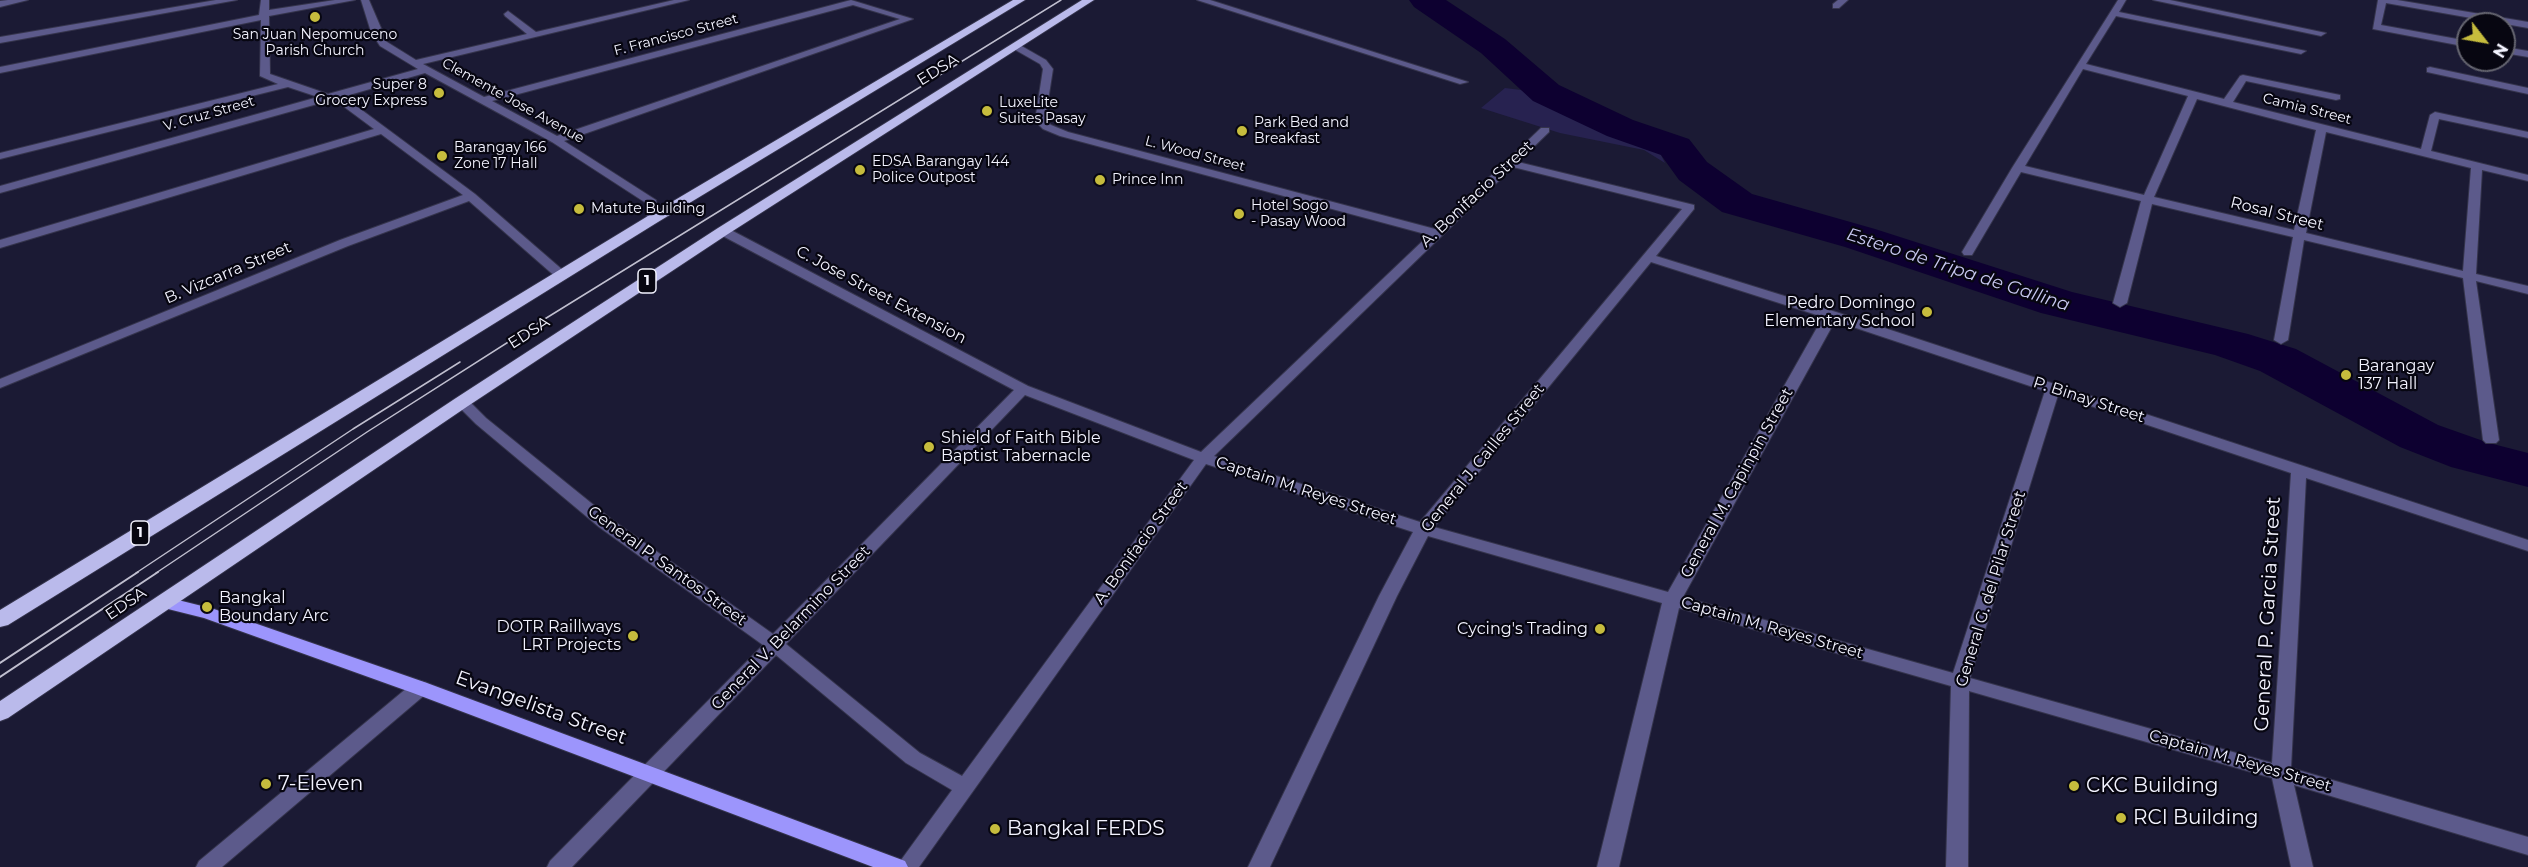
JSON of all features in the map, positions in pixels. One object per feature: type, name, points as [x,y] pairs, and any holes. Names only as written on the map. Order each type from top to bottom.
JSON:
[{"type":"highway","name":"EDSA","points":[[0,620],[653,219],[1020,0]]},
{"type":"highway","name":"EDSA","points":[[0,712],[166,603],[462,402],[723,231],[1089,0]]},
{"type":"main road","name":"Evangelista Street","points":[[166,603],[208,613],[420,688],[897,867]]},
{"type":"street","points":[[0,4],[24,0]]},
{"type":"street","points":[[0,40],[146,13],[233,0]]},
{"type":"street","points":[[265,0],[265,76],[347,104],[471,196],[561,275]]},
{"type":"street","points":[[0,70],[351,0]]},
{"type":"street","name":"Clemente Jose Avenue","points":[[365,0],[376,32],[383,44],[426,70],[556,140],[652,202],[653,219]]},
{"type":"street","points":[[415,63],[685,0]]},
{"type":"street","points":[[1201,0],[1463,82]]},
{"type":"street","points":[[1968,252],[2080,65],[2122,0]]},
{"type":"street","points":[[2157,0],[2321,33]]},
{"type":"street","points":[[2456,42],[2376,27],[2382,0],[2528,25]]},
{"type":"street","name":"F. Francisco Street","points":[[485,100],[853,2],[909,19],[556,140]]},
{"type":"street","points":[[2113,13],[2301,51]]},
{"type":"street","points":[[508,14],[534,35]]},
{"type":"street","name":"L. Wood Street","points":[[1015,46],[1043,62],[1048,69],[1040,122],[1047,127],[1064,134],[1436,233]]},
{"type":"street","name":"Camia Street","points":[[2080,65],[2226,104],[2528,178]]},
{"type":"street","name":"V. Cruz Street","points":[[0,189],[426,70]]},
{"type":"street","points":[[2430,70],[2528,91]]},
{"type":"street","points":[[2226,104],[2243,78],[2336,97]]},
{"type":"street","points":[[0,156],[286,85]]},
{"type":"street","points":[[2120,303],[2148,198],[2194,95]]},
{"type":"street","points":[[2425,153],[2435,115],[2528,135]]},
{"type":"street","points":[[2280,340],[2322,128]]},
{"type":"street","points":[[0,244],[382,130]]},
{"type":"street","name":"A. Bonifacio Street","points":[[908,867],[1203,458],[1545,130]]},
{"type":"street","name":"General J. Cailles Street","points":[[1259,867],[1388,597],[1423,529],[1690,207],[1510,163]]},
{"type":"street","points":[[2477,165],[2469,277],[2491,440]]},
{"type":"street","name":"Rosal Street","points":[[2018,168],[2528,290]]},
{"type":"street","name":"B. Vizcarra Street","points":[[0,384],[344,243],[471,196]]},
{"type":"street","name":"C. Jose Street Extension","points":[[723,231],[1023,390]]},
{"type":"street","name":"P. Binay Street","points":[[1648,257],[1831,315],[2528,546]]},
{"type":"street","name":"General M. Capinpin Street","points":[[1608,867],[1672,600],[1831,315]]},
{"type":"street","name":"General G. del Pilar Street","points":[[1957,867],[1960,681],[2053,388]]},
{"type":"street","name":"Captain M. Reyes Street","points":[[1023,390],[1203,458],[1423,529],[2281,773],[2528,846]]},
{"type":"street","name":"General V. Belarmino Street","points":[[558,867],[1023,390]]},
{"type":"street","name":"General P. Santos Street","points":[[462,402],[481,421],[605,523],[776,645],[913,758],[964,787]]},
{"type":"street","name":"General P. Garcia Street","points":[[2299,469],[2281,773],[2302,867]]},
{"type":"street","points":[[207,867],[420,688]]},
{"type":"shaded area","points":[[1505,88],[1521,90],[1657,147],[1665,163],[1644,150],[1560,133],[1481,108]]},
{"type":"waterway","name":"Estero de Tripa de Gallina","points":[[1425,0],[1493,46],[1546,93],[1620,128],[1675,147],[1693,171],[1737,203],[1860,238],[2058,303],[2231,344],[2278,360],[2419,436],[2470,455],[2528,470]]},
{"type":"tram line","points":[[156,573],[367,432],[535,325],[1061,0]]},
{"type":"tram line","points":[[136,573],[353,429],[460,362]]},
{"type":"tram line","points":[[0,663],[138,572]]},
{"type":"tram line","points":[[0,677],[158,572]]},
{"type":"place","name":"San Juan Nepomuceno Parish Church","points":[[315,17]]},
{"type":"place","name":"Super 8 Grocery Express","points":[[439,93]]},
{"type":"place","name":"LuxeLite Suites Pasay","points":[[987,111]]},
{"type":"place","name":"Park Bed and Breakfast","points":[[1242,131]]},
{"type":"place","name":"Barangay 166 Zone 17 Hall","points":[[442,156]]},
{"type":"place","name":"EDSA Barangay 144 Police Outpost","points":[[860,170]]},
{"type":"place","name":"Prince Inn","points":[[1100,180]]},
{"type":"place","name":"Matute Building","points":[[579,209]]},
{"type":"place","name":"Hotel Sogo - Pasay Wood","points":[[1239,214]]},
{"type":"place","name":"Pedro Domingo Elementary School","points":[[1927,312]]},
{"type":"place","name":"Barangay 137 Hall","points":[[2346,375]]},
{"type":"place","name":"Shield of Faith Bible Baptist Tabernacle","points":[[929,447]]},
{"type":"place","name":"Bangkal Boundary Arc","points":[[207,607]]},
{"type":"place","name":"Cycing's Trading","points":[[1600,629]]},
{"type":"place","name":"DOTR Raillways LRT Projects","points":[[633,636]]},
{"type":"place","name":"7-Eleven","points":[[266,784]]},
{"type":"place","name":"CKC Building","points":[[2074,786]]},
{"type":"place","name":"RCI Building","points":[[2121,818]]},
{"type":"place","name":"Bangkal FERDS","points":[[995,829]]}]
